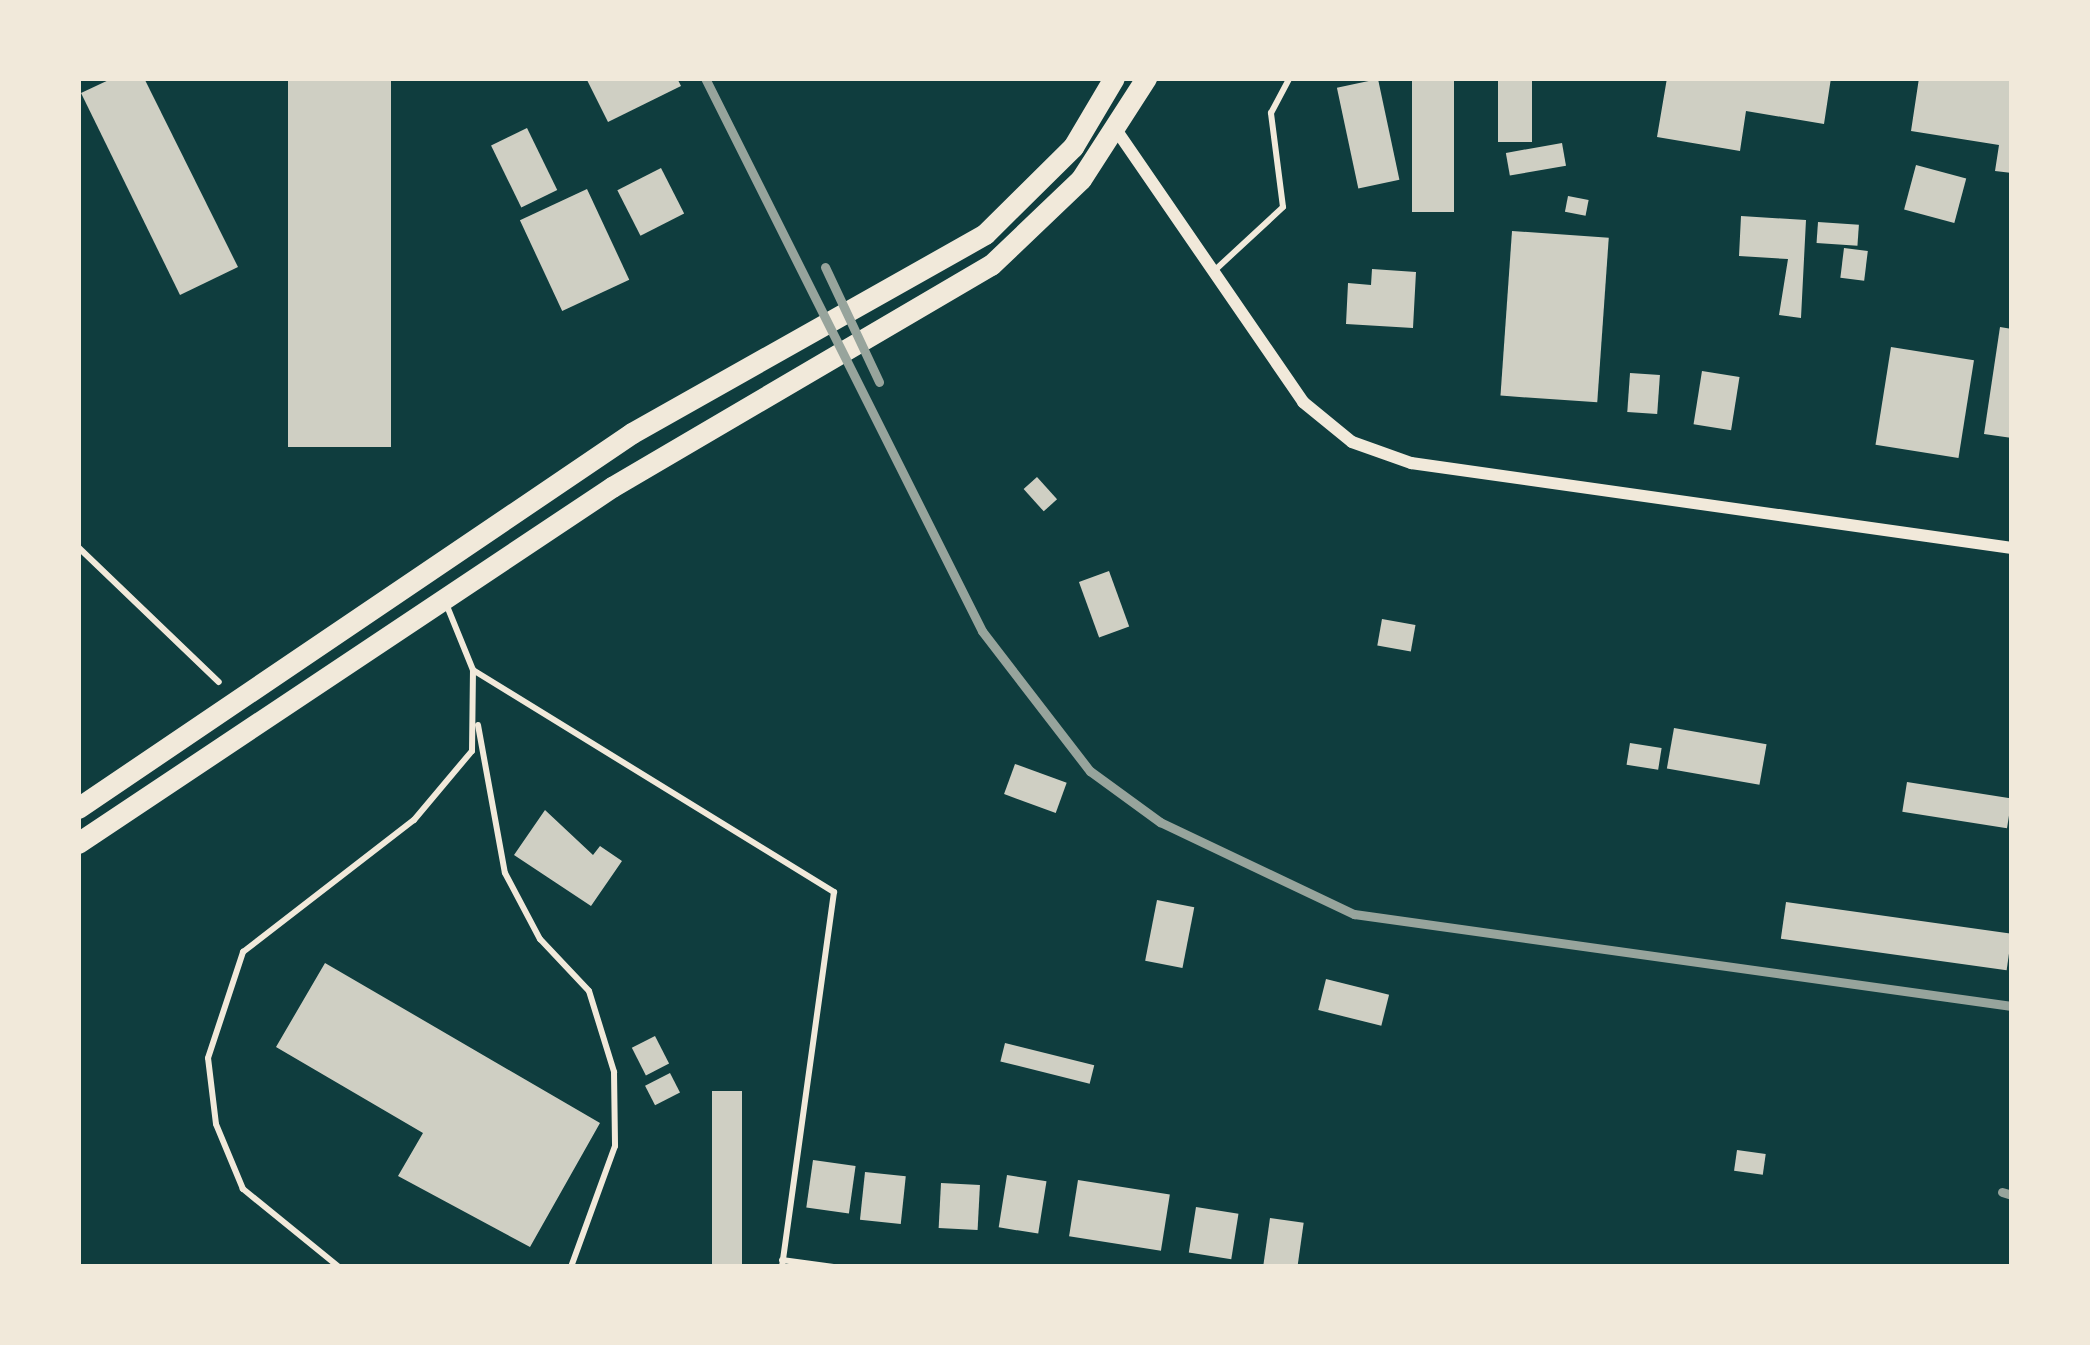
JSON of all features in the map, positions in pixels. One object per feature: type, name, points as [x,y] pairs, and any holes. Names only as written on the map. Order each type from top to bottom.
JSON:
[{"type":"highway","points":[[78,808],[235,697],[632,433],[985,235],[1073,147],[1114,78]]},
{"type":"highway","points":[[78,843],[443,596],[701,430],[992,266],[1042,224],[1117,131],[1146,78]]},
{"type":"street","points":[[1117,131],[1211,273],[1324,425],[1411,463],[2012,548]]},
{"type":"lane","points":[[1211,273],[1283,207],[1271,113],[1290,78]]},
{"type":"lane","points":[[443,596],[473,670],[505,872],[540,939],[589,991],[614,1072],[615,1146],[571,1267]]},
{"type":"lane","points":[[473,670],[834,892],[782,1264],[834,1267]]},
{"type":"lane","points":[[339,1267],[243,1189],[216,1124],[208,1058],[221,1002],[243,952],[281,914],[414,820],[472,751],[478,721]]},
{"type":"path","points":[[78,547],[235,697]]},
{"type":"building","points":[[113,78],[144,78],[238,267],[180,295],[81,93]]},
{"type":"building","points":[[288,78],[391,78],[391,447],[288,447]]},
{"type":"building","points":[[586,78],[677,78],[681,86],[608,122]]},
{"type":"building","points":[[1412,78],[1454,78],[1454,212],[1412,212]]},
{"type":"building","points":[[1498,78],[1532,78],[1532,142],[1498,142]]},
{"type":"building","points":[[1667,78],[1831,78],[1824,124],[1746,111],[1740,151],[1657,137]]},
{"type":"building","points":[[1919,78],[2012,78],[2012,173],[1995,171],[1999,145],[1911,131]]},
{"type":"building","points":[[1378,79],[1399,180],[1358,188],[1337,88]]},
{"type":"building","points":[[527,128],[557,190],[521,208],[491,146]]},
{"type":"building","points":[[1562,143],[1566,166],[1510,176],[1506,153]]},
{"type":"building","points":[[1916,165],[1966,178],[1954,223],[1904,209]]},
{"type":"building","points":[[661,168],[684,213],[640,236],[617,190]]},
{"type":"building","points":[[587,189],[629,280],[562,311],[520,220]]},
{"type":"building","points":[[1568,196],[1589,200],[1586,216],[1565,212]]},
{"type":"building","points":[[1741,216],[1806,220],[1801,318],[1779,315],[1788,259],[1739,256]]},
{"type":"building","points":[[1818,222],[1859,225],[1857,246],[1817,243]]},
{"type":"building","points":[[1512,231],[1609,238],[1597,402],[1500,396]]},
{"type":"building","points":[[1844,248],[1868,251],[1864,281],[1840,278]]},
{"type":"building","points":[[1372,269],[1416,272],[1413,328],[1346,324],[1348,283],[1371,285]]},
{"type":"building","points":[[2000,327],[2012,329],[2012,438],[1984,434]]},
{"type":"building","points":[[1891,347],[1974,360],[1958,458],[1876,445]]},
{"type":"building","points":[[1702,371],[1740,377],[1731,430],[1694,424]]},
{"type":"building","points":[[1630,373],[1660,375],[1657,414],[1627,412]]},
{"type":"building","points":[[1037,477],[1057,499],[1044,511],[1024,489]]},
{"type":"building","points":[[1109,571],[1129,626],[1099,637],[1079,582]]},
{"type":"building","points":[[1382,619],[1415,625],[1411,651],[1377,646]]},
{"type":"building","points":[[1674,728],[1767,744],[1759,785],[1667,768]]},
{"type":"building","points":[[1630,743],[1662,748],[1658,770],[1627,765]]},
{"type":"building","points":[[1015,764],[1067,783],[1056,813],[1004,794]]},
{"type":"building","points":[[1907,782],[2012,799],[2007,828],[1902,812]]},
{"type":"building","points":[[545,810],[593,855],[600,846],[622,861],[591,906],[514,855]]},
{"type":"building","points":[[1157,900],[1194,907],[1182,968],[1145,961]]},
{"type":"building","points":[[1786,902],[2012,934],[2007,970],[1781,939]]},
{"type":"building","points":[[325,963],[600,1123],[530,1247],[398,1176],[423,1133],[276,1047]]},
{"type":"building","points":[[1326,979],[1389,995],[1381,1026],[1318,1010]]},
{"type":"building","points":[[655,1036],[669,1064],[646,1075],[632,1048]]},
{"type":"building","points":[[1005,1043],[1094,1065],[1090,1084],[1000,1061]]},
{"type":"building","points":[[670,1073],[680,1093],[655,1105],[645,1086]]},
{"type":"building","points":[[712,1091],[742,1091],[742,1267],[712,1267]]},
{"type":"building","points":[[1737,1150],[1766,1154],[1763,1175],[1734,1171]]},
{"type":"building","points":[[813,1160],[856,1166],[849,1214],[806,1208]]},
{"type":"building","points":[[865,1172],[906,1176],[901,1224],[860,1220]]},
{"type":"building","points":[[1007,1175],[1047,1181],[1038,1234],[999,1227]]},
{"type":"building","points":[[1078,1180],[1170,1195],[1161,1251],[1069,1236]]},
{"type":"building","points":[[941,1183],[980,1185],[978,1230],[939,1228]]},
{"type":"building","points":[[1196,1207],[1238,1214],[1231,1259],[1189,1252]]},
{"type":"building","points":[[1270,1218],[1304,1223],[1297,1267],[1263,1267]]},
{"type":"railway","points":[[705,78],[982,631],[1090,771],[1160,822],[1354,914],[2012,1006]]},
{"type":"railway","points":[[825,267],[879,382]]},
{"type":"railway","points":[[2002,1192],[2012,1195]]}]
